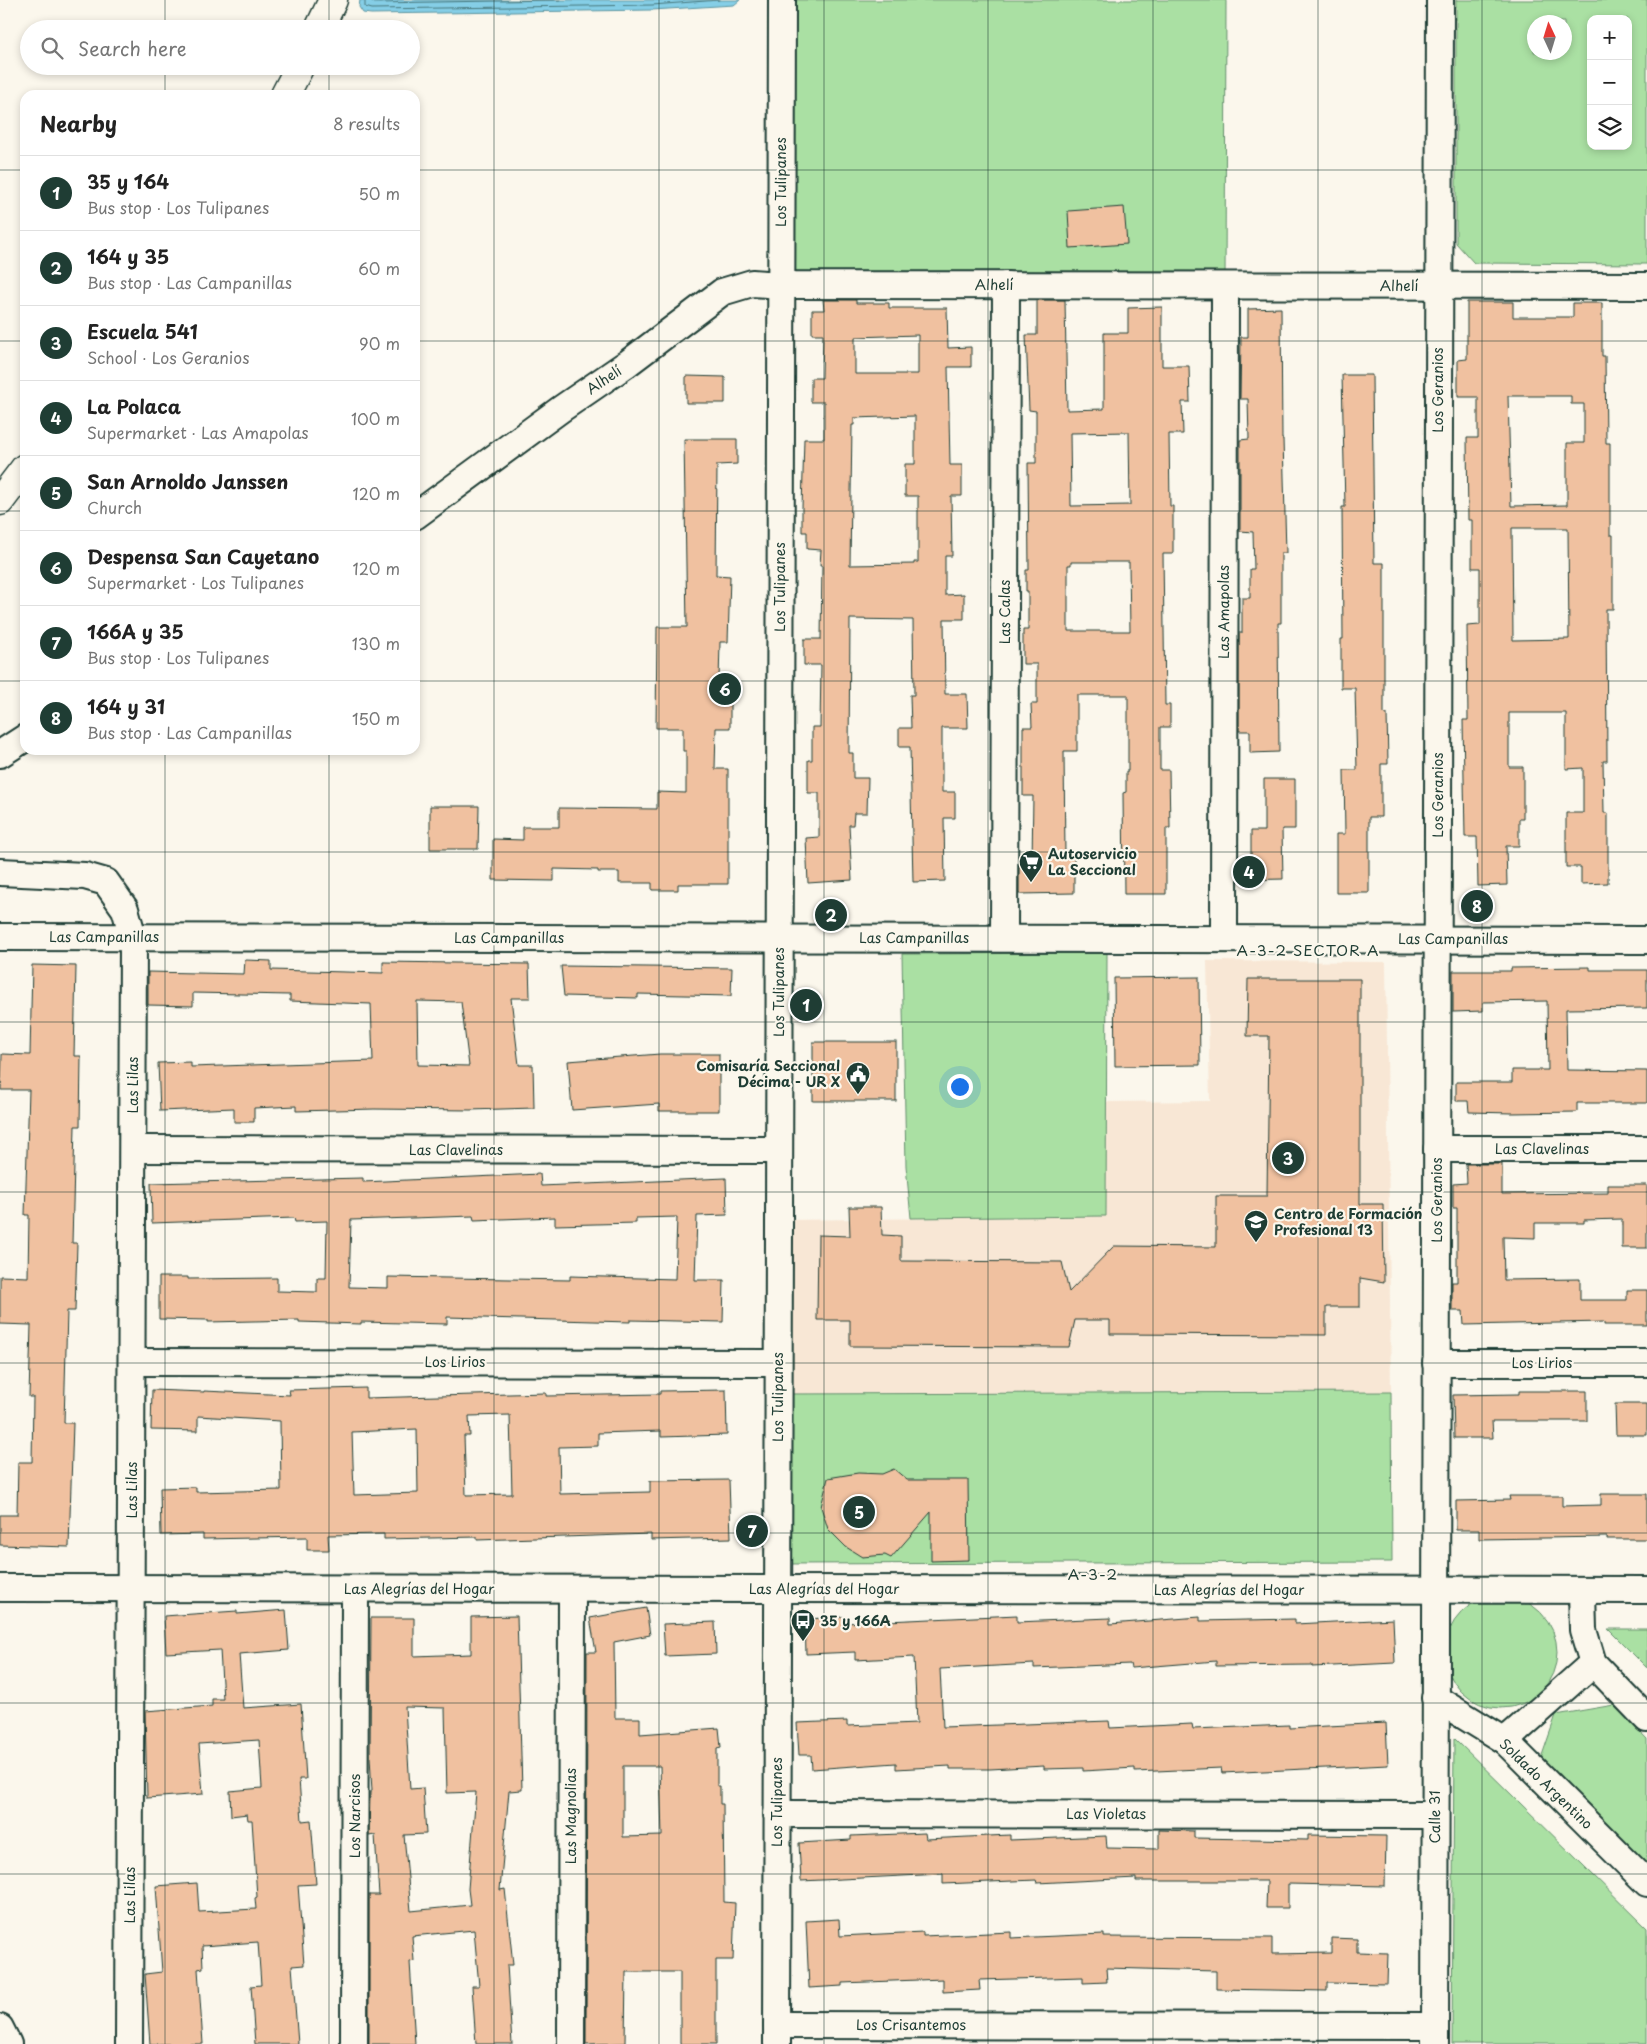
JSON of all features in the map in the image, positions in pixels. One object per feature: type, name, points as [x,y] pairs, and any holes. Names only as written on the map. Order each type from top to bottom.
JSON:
[{"type":"main road","points":[[323,20],[332,0]]},
{"type":"main road","points":[[288,90],[296,75]]},
{"type":"main road","points":[[0,501],[20,475]]},
{"type":"street","name":"Los Tulipanes","points":[[777,2034],[782,0]]},
{"type":"street","name":"Los Geranios","points":[[1436,1590],[1440,0]]},
{"type":"street","name":"Alhelí","points":[[420,512],[561,409],[628,363],[722,292],[752,284],[1647,286]]},
{"type":"street","name":"Las Calas","points":[[1004,938],[1006,285]]},
{"type":"street","name":"Las Amapolas","points":[[1224,939],[1225,286]]},
{"type":"street","points":[[0,754],[20,741]]},
{"type":"street","name":"Las Lilas","points":[[0,872],[85,876],[106,882],[125,909],[134,937],[129,2044]]},
{"type":"street","name":"Las Campanillas","points":[[0,937],[1647,940]]},
{"type":"street","name":"Las Clavelinas","points":[[133,1149],[779,1150]]},
{"type":"street","name":"Las Clavelinas","points":[[1437,1149],[1647,1149]]},
{"type":"street","name":"Los Lirios","points":[[132,1362],[778,1363]]},
{"type":"street","name":"Los Lirios","points":[[1436,1363],[1647,1363]]},
{"type":"street","name":"Las Alegrías del Hogar","points":[[0,1588],[1647,1590]]},
{"type":"street","name":"Los Narcisos","points":[[354,2044],[355,1588]]},
{"type":"street","name":"Las Magnolias","points":[[571,2044],[572,1589]]},
{"type":"street","name":"Calle 31","points":[[1435,2035],[1436,1590]]},
{"type":"street","points":[[1582,1590],[1583,1630],[1593,1663],[1647,1719]]},
{"type":"street","points":[[1505,1741],[1593,1663]]},
{"type":"street","name":"Soldado Argentino","points":[[1436,1698],[1505,1741],[1647,1883]]},
{"type":"street","name":"Las Violetas","points":[[777,1814],[1435,1815]]},
{"type":"street","points":[[0,2028],[8,2044]]},
{"type":"street","name":"Los Crisantemos","points":[[777,2034],[1435,2035]]},
{"type":"shaded area","points":[[1207,961],[1386,962],[1391,1392],[783,1394],[784,1220],[1105,1216],[1107,1102],[1210,1101]]},
{"type":"green space","points":[[782,0],[1226,0],[1225,286],[781,285]]},
{"type":"green space","points":[[1456,0],[1647,0],[1647,264],[1474,263],[1456,243]]},
{"type":"green space","points":[[1107,953],[1106,1216],[911,1218],[906,1166],[902,954]]},
{"type":"green space","points":[[1391,1392],[1392,1562],[783,1564],[783,1394]]},
{"type":"green space","points":[[1501,1596],[1523,1600],[1541,1612],[1553,1630],[1557,1652],[1553,1674],[1541,1692],[1523,1704],[1501,1708],[1479,1704],[1461,1692],[1449,1674],[1445,1652],[1449,1630],[1461,1612],[1479,1600]]},
{"type":"green space","points":[[1608,1629],[1647,1629],[1647,1668]]},
{"type":"green space","points":[[1614,1705],[1647,1739],[1647,1873],[1538,1767],[1556,1715]]},
{"type":"green space","points":[[1454,1738],[1647,1928],[1647,2044],[1452,2044]]},
{"type":"water","points":[[360,0],[740,0],[734,5],[652,10],[371,14],[363,13],[359,7]]},
{"type":"building","points":[[1124,207],[1127,244],[1070,248],[1068,211]]},
{"type":"building","points":[[823,300],[889,303],[889,308],[947,308],[948,348],[971,347],[971,367],[948,367],[950,465],[962,465],[962,496],[951,496],[952,556],[945,556],[945,595],[964,594],[964,619],[944,619],[945,694],[967,694],[968,728],[942,728],[942,792],[955,792],[955,818],[944,818],[945,881],[913,882],[910,747],[899,747],[899,728],[911,728],[910,695],[914,695],[913,620],[850,619],[849,753],[853,753],[853,778],[868,778],[867,813],[854,813],[853,825],[849,825],[852,880],[808,883],[806,838],[819,837],[819,793],[808,793],[808,760],[812,760],[812,727],[820,727],[821,665],[804,665],[804,639],[821,639],[822,565],[820,565],[821,550],[807,549],[807,532],[802,532],[802,508],[804,439],[824,439],[824,402],[811,402],[811,378],[822,378],[823,334],[812,334],[812,310],[824,310]],"holes":[[[918,335],[918,374],[855,374],[855,337]],[[915,416],[915,464],[905,464],[905,496],[918,496],[918,562],[914,562],[914,564],[850,565],[852,425],[854,425],[854,418]]]},
{"type":"building","points":[[1037,300],[1065,300],[1067,410],[1104,409],[1104,333],[1128,333],[1128,308],[1162,307],[1162,366],[1189,366],[1190,402],[1182,402],[1183,434],[1169,434],[1170,506],[1173,506],[1173,554],[1163,554],[1165,705],[1170,705],[1170,727],[1160,727],[1160,770],[1169,770],[1170,828],[1166,828],[1166,894],[1124,894],[1123,793],[1126,792],[1126,771],[1128,771],[1128,695],[1077,695],[1077,751],[1064,751],[1065,858],[1074,858],[1074,893],[1019,894],[1019,861],[1032,861],[1033,796],[1023,796],[1023,727],[1032,727],[1031,704],[1037,704],[1037,664],[1023,664],[1023,630],[1028,630],[1026,570],[1029,570],[1028,463],[1036,463],[1036,411],[1029,410],[1026,335],[1037,335]],"holes":[[[1129,432],[1130,505],[1071,506],[1070,433]],[[1071,562],[1129,562],[1130,631],[1068,631],[1068,565],[1071,565]]]},
{"type":"building","points":[[1467,302],[1513,302],[1513,317],[1573,317],[1573,303],[1602,303],[1602,356],[1605,356],[1606,443],[1610,443],[1610,535],[1613,535],[1613,609],[1606,609],[1607,761],[1603,761],[1604,813],[1608,813],[1608,883],[1581,884],[1581,867],[1566,867],[1566,813],[1583,813],[1583,768],[1566,769],[1566,713],[1509,713],[1509,767],[1523,767],[1523,819],[1519,819],[1519,846],[1506,846],[1507,885],[1478,886],[1477,837],[1465,837],[1463,720],[1468,720],[1467,626],[1480,625],[1480,568],[1472,568],[1472,520],[1468,520],[1467,438],[1478,438],[1478,397],[1458,397],[1458,360],[1467,359]],"holes":[[[1508,396],[1571,396],[1571,404],[1584,404],[1584,443],[1567,443],[1567,505],[1511,506]],[[1512,528],[1568,528],[1569,639],[1513,640]]]},
{"type":"building","points":[[1281,308],[1282,439],[1286,553],[1281,553],[1281,623],[1278,623],[1279,752],[1250,753],[1250,731],[1239,731],[1239,633],[1242,633],[1242,598],[1250,598],[1250,569],[1254,569],[1253,532],[1240,531],[1240,440],[1249,439],[1248,399],[1240,399],[1241,337],[1248,337],[1248,309]]},
{"type":"building","points":[[1342,375],[1372,375],[1374,563],[1384,563],[1384,714],[1387,714],[1388,764],[1381,764],[1381,817],[1369,817],[1369,893],[1336,893],[1336,834],[1345,834],[1344,770],[1357,770],[1355,688],[1341,688],[1341,639],[1343,639],[1342,507],[1345,507]]},
{"type":"building","points":[[686,376],[725,377],[725,403],[686,403]]},
{"type":"building","points":[[684,439],[737,439],[737,464],[717,465],[716,575],[730,576],[728,642],[720,642],[719,681],[730,681],[730,728],[716,728],[715,769],[728,769],[728,884],[678,884],[678,890],[652,890],[652,883],[619,883],[619,872],[554,869],[554,881],[493,880],[493,839],[523,840],[523,827],[559,827],[559,808],[657,809],[657,792],[686,793],[686,751],[683,751],[683,728],[656,728],[657,627],[687,627]]},
{"type":"building","points":[[1264,779],[1295,779],[1295,829],[1282,829],[1283,879],[1239,880],[1239,858],[1251,858],[1251,831],[1264,831]]},
{"type":"building","points":[[430,806],[479,806],[478,849],[430,849]]},
{"type":"building","points":[[245,960],[271,961],[271,970],[383,973],[383,962],[529,964],[530,998],[511,998],[519,1065],[533,1065],[534,1108],[296,1111],[296,1106],[254,1108],[254,1122],[234,1122],[234,1108],[160,1111],[158,1063],[191,1062],[191,1067],[373,1061],[371,1004],[290,1001],[290,995],[193,993],[193,1006],[148,1005],[148,972],[244,974]],"holes":[[[417,1001],[461,1002],[469,1066],[418,1065]]]},
{"type":"building","points":[[32,965],[76,966],[74,1056],[81,1056],[80,1126],[75,1126],[72,1243],[77,1243],[75,1311],[67,1311],[64,1423],[73,1423],[69,1547],[0,1545],[0,1515],[17,1515],[18,1462],[32,1462],[33,1397],[29,1397],[31,1325],[0,1324],[0,1276],[28,1277],[29,1215],[25,1215],[29,1090],[1,1090],[2,1054],[30,1055]]},
{"type":"building","points":[[561,966],[732,968],[731,996],[638,994],[638,998],[564,996]]},
{"type":"building","points":[[1590,967],[1590,970],[1647,970],[1647,1008],[1566,1009],[1567,1070],[1647,1071],[1647,1103],[1577,1103],[1577,1112],[1512,1113],[1469,1112],[1468,1101],[1456,1101],[1456,1082],[1512,1082],[1512,1070],[1548,1070],[1547,1001],[1483,1002],[1483,1011],[1453,1012],[1453,971],[1511,971],[1511,968]]},
{"type":"building","points":[[1199,977],[1200,1065],[1115,1066],[1114,978]]},
{"type":"building","points":[[1248,979],[1360,979],[1360,1204],[1383,1204],[1384,1282],[1360,1278],[1360,1307],[1326,1307],[1326,1335],[1110,1334],[1110,1320],[1075,1320],[1069,1347],[850,1346],[850,1320],[817,1320],[818,1235],[850,1236],[849,1207],[881,1207],[882,1235],[901,1236],[901,1261],[1062,1262],[1069,1292],[1114,1246],[1216,1247],[1216,1196],[1267,1196],[1269,1036],[1247,1036]]},
{"type":"building","points":[[813,1042],[896,1042],[896,1101],[813,1101]]},
{"type":"building","points":[[660,1054],[719,1054],[719,1111],[659,1111],[659,1104],[572,1110],[568,1061]]},
{"type":"building","points":[[1466,1164],[1502,1164],[1502,1194],[1608,1193],[1608,1185],[1647,1185],[1647,1248],[1622,1248],[1622,1219],[1584,1220],[1584,1223],[1535,1223],[1535,1238],[1503,1237],[1504,1280],[1580,1279],[1580,1300],[1627,1300],[1627,1290],[1647,1290],[1647,1325],[1604,1325],[1604,1322],[1464,1325],[1463,1311],[1452,1311],[1452,1282],[1457,1282],[1457,1208],[1453,1208],[1453,1184],[1467,1183]]},
{"type":"building","points":[[540,1174],[541,1186],[726,1178],[727,1215],[697,1216],[695,1280],[724,1280],[723,1322],[630,1320],[630,1322],[447,1317],[447,1324],[361,1322],[361,1324],[299,1322],[299,1320],[208,1322],[208,1320],[159,1319],[159,1277],[188,1277],[188,1279],[277,1278],[277,1291],[317,1292],[317,1278],[326,1278],[327,1221],[295,1222],[294,1218],[152,1223],[151,1183],[363,1178],[363,1182]],"holes":[[[473,1216],[474,1220],[555,1217],[555,1225],[636,1223],[636,1218],[677,1217],[675,1279],[570,1276],[570,1280],[388,1277],[388,1288],[349,1287],[351,1220]]]},
{"type":"building","points":[[366,1388],[366,1398],[546,1393],[546,1396],[660,1394],[660,1391],[726,1390],[727,1435],[661,1437],[661,1431],[598,1433],[598,1446],[559,1447],[560,1494],[650,1492],[650,1481],[729,1480],[731,1538],[651,1540],[651,1534],[477,1540],[477,1537],[384,1539],[384,1534],[328,1535],[329,1550],[307,1550],[307,1537],[203,1539],[203,1534],[161,1535],[160,1488],[196,1487],[196,1492],[281,1490],[280,1421],[198,1416],[198,1431],[151,1430],[152,1390],[290,1395],[289,1390]],"holes":[[[510,1415],[512,1494],[466,1495],[464,1436],[470,1436],[469,1416]],[[417,1429],[418,1493],[354,1495],[352,1432]]]},
{"type":"building","points":[[1519,1391],[1587,1391],[1587,1421],[1492,1421],[1493,1438],[1454,1438],[1453,1395],[1519,1394]]},
{"type":"building","points":[[1615,1404],[1647,1404],[1647,1435],[1616,1435]]},
{"type":"building","points":[[894,1469],[907,1480],[968,1480],[969,1560],[931,1561],[931,1512],[891,1558],[885,1555],[862,1557],[846,1547],[828,1529],[821,1507],[828,1478],[858,1473],[882,1474]]},
{"type":"building","points":[[1601,1494],[1647,1494],[1647,1539],[1607,1539],[1607,1537],[1479,1539],[1479,1530],[1456,1530],[1456,1501],[1510,1500],[1509,1496],[1562,1496],[1562,1506],[1601,1505]]},
{"type":"building","points":[[646,1608],[650,1635],[614,1642],[615,1718],[640,1718],[640,1734],[719,1728],[721,1747],[717,1748],[717,1786],[720,1786],[720,1804],[723,1804],[724,1902],[735,1903],[733,1960],[716,1960],[716,2044],[680,2044],[680,1972],[626,1972],[625,2043],[586,2044],[587,1652],[596,1652],[590,1618]],"holes":[[[623,1766],[660,1766],[662,1836],[623,1837]]]},
{"type":"building","points":[[286,1610],[289,1650],[239,1654],[243,1708],[301,1704],[306,1779],[299,1779],[302,1821],[311,1820],[316,1884],[298,1885],[304,1965],[292,1966],[298,2044],[255,2044],[251,1986],[261,1985],[258,1942],[202,1946],[203,1968],[198,1969],[203,2044],[150,2044],[145,1974],[162,1972],[156,1886],[197,1883],[199,1912],[256,1909],[255,1898],[257,1897],[252,1820],[248,1820],[247,1814],[231,1816],[230,1791],[262,1788],[259,1740],[199,1744],[203,1794],[147,1798],[145,1711],[212,1706],[212,1699],[223,1699],[220,1650],[166,1653],[164,1616],[237,1611],[237,1614]]},
{"type":"building","points":[[1017,1615],[1017,1622],[1110,1618],[1110,1624],[1200,1617],[1200,1621],[1295,1619],[1295,1624],[1393,1619],[1395,1663],[1312,1667],[1312,1665],[1216,1666],[1216,1661],[1131,1668],[1130,1664],[1034,1668],[1034,1664],[940,1669],[943,1727],[1109,1721],[1110,1728],[1192,1724],[1193,1729],[1289,1725],[1289,1728],[1386,1723],[1388,1765],[1222,1773],[1221,1768],[1135,1772],[1135,1768],[1083,1771],[1083,1768],[1044,1769],[1044,1766],[950,1769],[950,1766],[896,1769],[896,1763],[812,1769],[811,1755],[799,1755],[797,1723],[847,1721],[847,1726],[917,1723],[914,1657],[855,1660],[855,1652],[806,1654],[805,1619],[844,1617],[844,1623]]},
{"type":"building","points":[[517,1616],[522,1790],[509,1791],[500,1890],[505,1889],[513,1965],[507,1965],[512,2044],[476,2044],[472,1986],[479,1986],[474,1930],[412,1936],[414,1961],[410,1962],[415,2044],[369,2044],[369,1895],[379,1895],[375,1835],[369,1836],[370,1792],[372,1791],[370,1757],[371,1618],[414,1618],[414,1656],[471,1654],[471,1617]],"holes":[[[405,1707],[445,1708],[447,1793],[476,1792],[468,1889],[470,1905],[411,1911],[404,1835],[426,1834],[423,1788],[410,1789]]]},
{"type":"building","points":[[715,1622],[716,1654],[665,1656],[663,1624]]},
{"type":"building","points":[[1159,1830],[1194,1831],[1194,1838],[1308,1840],[1308,1835],[1386,1836],[1385,1886],[1288,1884],[1288,1908],[1266,1908],[1267,1881],[1136,1881],[1136,1878],[1037,1883],[1036,1880],[943,1884],[943,1874],[801,1881],[799,1843],[851,1840],[851,1836],[925,1833],[926,1839],[1010,1835],[1010,1840],[1106,1836],[1107,1848],[1159,1849]]},
{"type":"building","points":[[839,1919],[840,1936],[923,1932],[923,1936],[1011,1932],[1011,1938],[1104,1934],[1104,1937],[1272,1938],[1272,1954],[1331,1953],[1331,1938],[1357,1939],[1357,1952],[1388,1953],[1387,1984],[1327,1983],[1327,1991],[1216,1989],[1216,1971],[1106,1968],[1107,1982],[1083,1983],[1083,1977],[979,1980],[980,1990],[943,1992],[943,1979],[842,1983],[842,1986],[809,1988],[806,1921]]},
{"type":"place","name":"Despensa San Cayetano","points":[[725,689]]},
{"type":"place","name":"La Polaca","points":[[1249,872]]},
{"type":"place","name":"Autoservicio La Seccional","points":[[1031,883]]},
{"type":"place","name":"164 y 31","points":[[1477,906]]},
{"type":"place","name":"164 y 35","points":[[831,915]]},
{"type":"place","name":"35 y 164","points":[[806,1005]]},
{"type":"place","name":"Comisaría Seccional Décima - UR X","points":[[858,1095]]},
{"type":"place","name":"Escuela 541","points":[[1288,1158]]},
{"type":"place","name":"Centro de Formación Profesional 13","points":[[1256,1243]]},
{"type":"place","name":"San Arnoldo Janssen","points":[[859,1512]]},
{"type":"place","name":"166A y 35","points":[[752,1531]]},
{"type":"place","name":"35 y 166A","points":[[803,1642]]},
{"type":"district","name":"A-3-2 SECTOR A","points":[[1308,951]]},
{"type":"district","name":"A-3-2","points":[[1093,1575]]}]
